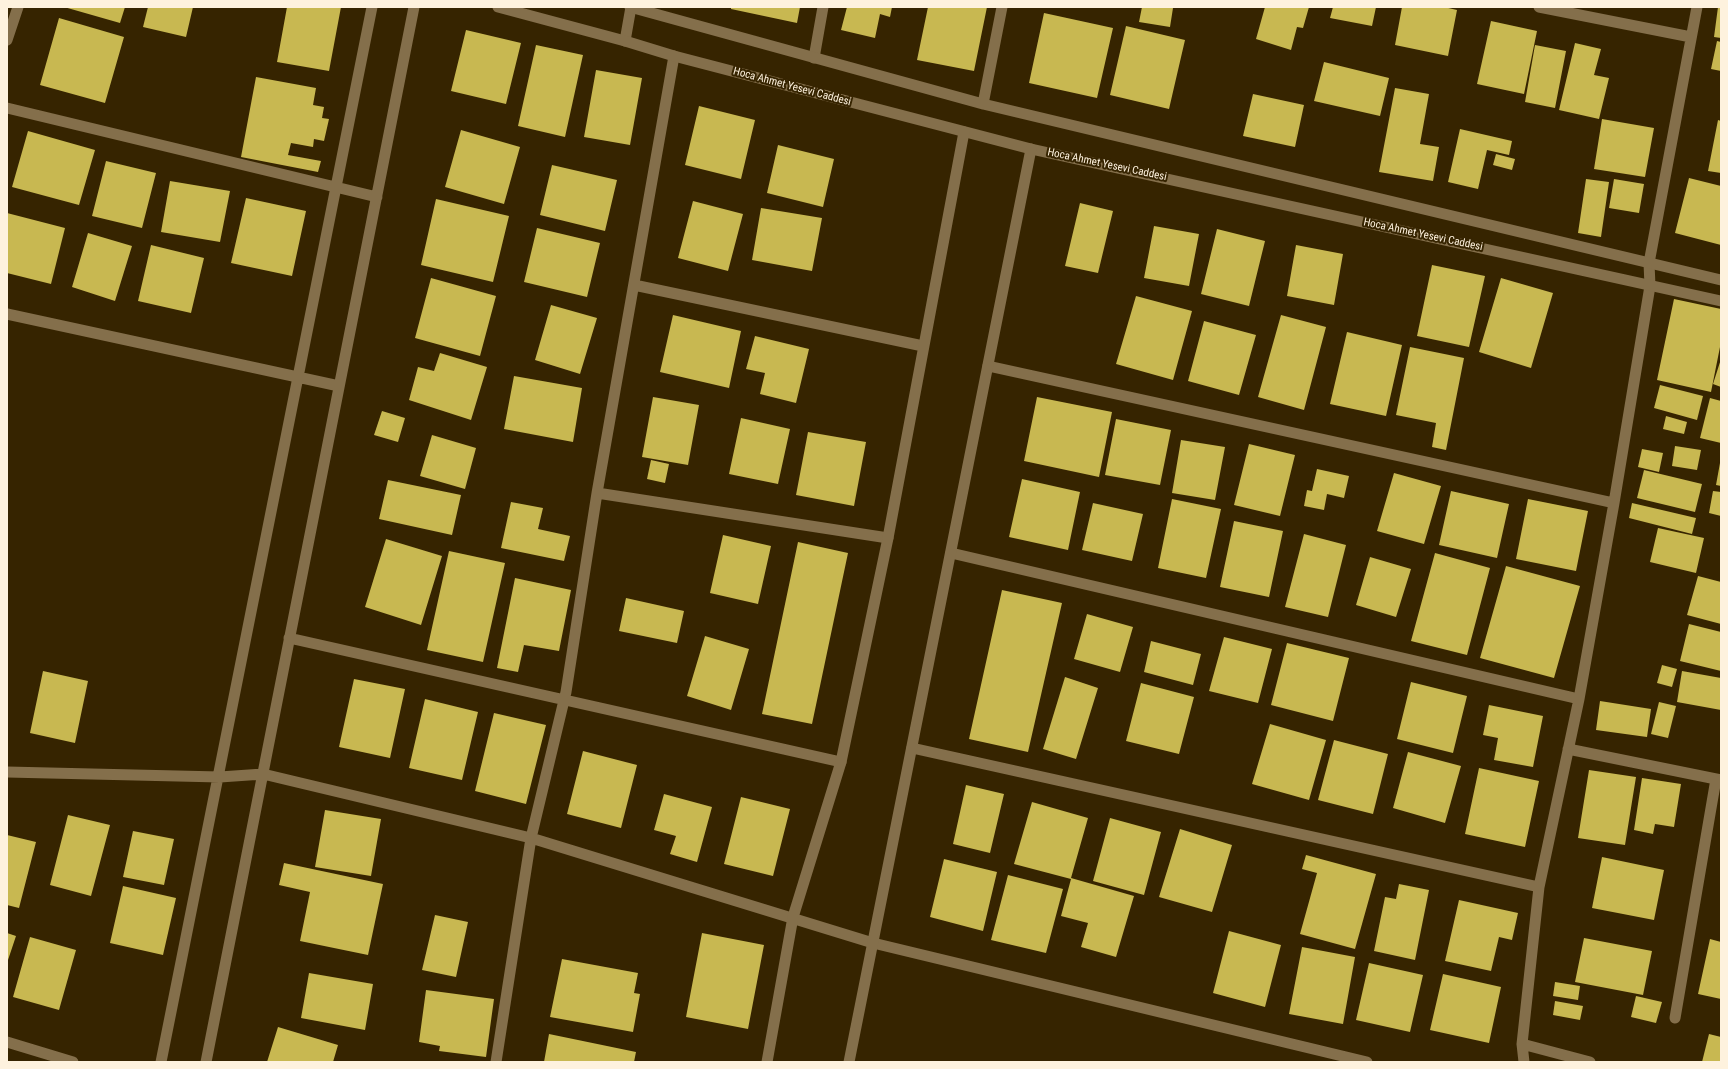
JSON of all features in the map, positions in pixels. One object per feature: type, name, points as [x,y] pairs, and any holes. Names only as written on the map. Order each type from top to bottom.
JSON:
[{"type":"street","points":[[7,40],[18,7]]},
{"type":"street","points":[[161,1062],[220,777],[372,7]]},
{"type":"street","points":[[206,1062],[414,7]]},
{"type":"street","name":"Hoca Ahmet Yesevi Caddesi","points":[[498,7],[625,41],[674,56],[1031,149],[1721,301]]},
{"type":"street","points":[[625,41],[631,7],[983,104],[1721,280]]},
{"type":"street","points":[[814,58],[823,7]]},
{"type":"street","points":[[983,104],[1002,7]]},
{"type":"street","points":[[1539,7],[1691,37]]},
{"type":"street","points":[[1524,1062],[1522,1044],[1538,887],[1579,699],[1614,503],[1650,286],[1649,263],[1697,7]]},
{"type":"street","points":[[496,1062],[531,838],[564,699],[597,493],[674,56]]},
{"type":"street","points":[[7,108],[377,197]]},
{"type":"street","points":[[767,1062],[792,917],[841,762],[888,538],[964,132]]},
{"type":"street","points":[[849,1062],[1031,149]]},
{"type":"street","points":[[634,285],[923,346]]},
{"type":"street","points":[[7,314],[339,386]]},
{"type":"street","points":[[988,366],[1614,503]]},
{"type":"street","points":[[597,493],[888,538]]},
{"type":"street","points":[[951,553],[1579,699]]},
{"type":"street","points":[[289,638],[841,762]]},
{"type":"street","points":[[912,748],[1538,887]]},
{"type":"street","points":[[1568,749],[1719,780],[1675,1018]]},
{"type":"street","points":[[7,772],[220,777],[263,774],[531,838],[873,943],[1367,1062]]},
{"type":"street","points":[[7,1042],[74,1062]]},
{"type":"street","points":[[1522,1044],[1590,1062]]},
{"type":"building","points":[[64,7],[125,7],[120,23]]},
{"type":"building","points":[[148,7],[193,7],[186,37],[143,27]]},
{"type":"building","points":[[287,7],[341,7],[329,71],[277,62]]},
{"type":"building","points":[[731,7],[800,7],[797,23],[731,9]]},
{"type":"building","points":[[847,7],[892,7],[890,17],[880,14],[875,38],[841,30]]},
{"type":"building","points":[[928,7],[987,7],[974,71],[917,60]]},
{"type":"building","points":[[1142,7],[1173,8],[1170,27],[1139,22]]},
{"type":"building","points":[[1265,7],[1309,7],[1303,28],[1297,27],[1291,50],[1256,39]]},
{"type":"building","points":[[1333,7],[1376,7],[1372,26],[1330,18]]},
{"type":"building","points":[[1402,7],[1444,7],[1457,10],[1448,56],[1395,45]]},
{"type":"building","points":[[1718,7],[1721,7],[1721,38],[1714,37]]},
{"type":"building","points":[[1044,13],[1113,28],[1097,98],[1029,83]]},
{"type":"building","points":[[59,18],[124,37],[105,103],[40,85]]},
{"type":"building","points":[[1491,21],[1537,31],[1524,94],[1477,84]]},
{"type":"building","points":[[1126,26],[1185,40],[1169,109],[1110,95]]},
{"type":"building","points":[[466,30],[521,43],[506,104],[451,91]]},
{"type":"building","points":[[1717,41],[1721,42],[1721,71],[1711,69]]},
{"type":"building","points":[[1575,43],[1601,49],[1594,75],[1609,78],[1599,119],[1559,110]]},
{"type":"building","points":[[536,45],[583,55],[565,137],[518,126]]},
{"type":"building","points":[[1535,45],[1566,51],[1555,108],[1525,102]]},
{"type":"building","points":[[1324,62],[1389,78],[1380,116],[1314,101]]},
{"type":"building","points":[[596,70],[642,78],[630,145],[584,137]]},
{"type":"building","points":[[256,77],[316,88],[313,105],[324,107],[322,118],[329,119],[324,141],[314,139],[313,147],[291,143],[288,155],[321,161],[318,172],[241,157]]},
{"type":"building","points":[[1395,88],[1429,94],[1420,144],[1439,147],[1433,181],[1379,172]]},
{"type":"building","points":[[1253,94],[1304,105],[1295,147],[1243,136]]},
{"type":"building","points":[[699,106],[755,120],[741,179],[685,165]]},
{"type":"building","points":[[1602,119],[1654,128],[1645,177],[1594,169]]},
{"type":"building","points":[[1718,120],[1721,121],[1721,173],[1708,171]]},
{"type":"building","points":[[1460,129],[1512,141],[1509,155],[1487,150],[1478,189],[1448,182]]},
{"type":"building","points":[[461,130],[520,147],[504,204],[445,187]]},
{"type":"building","points":[[28,131],[95,150],[79,205],[12,187]]},
{"type":"building","points":[[778,145],[834,159],[823,207],[767,193]]},
{"type":"building","points":[[1496,154],[1515,159],[1512,170],[1493,165]]},
{"type":"building","points":[[106,161],[156,173],[142,228],[92,216]]},
{"type":"building","points":[[552,165],[617,180],[605,231],[540,215]]},
{"type":"building","points":[[1689,178],[1721,186],[1721,245],[1675,233]]},
{"type":"building","points":[[1586,179],[1609,182],[1601,237],[1578,233]]},
{"type":"building","points":[[1614,179],[1644,184],[1639,213],[1609,208]]},
{"type":"building","points":[[170,181],[230,191],[220,242],[161,232]]},
{"type":"building","points":[[246,198],[306,211],[292,276],[231,263]]},
{"type":"building","points":[[436,199],[509,216],[493,282],[421,265]]},
{"type":"building","points":[[693,201],[743,214],[728,271],[678,258]]},
{"type":"building","points":[[1080,203],[1113,211],[1098,273],[1065,266]]},
{"type":"building","points":[[761,208],[822,218],[812,271],[752,260]]},
{"type":"building","points":[[7,213],[65,228],[51,284],[7,273]]},
{"type":"building","points":[[1154,226],[1199,234],[1189,286],[1144,278]]},
{"type":"building","points":[[537,228],[600,243],[587,297],[524,282]]},
{"type":"building","points":[[1217,229],[1265,241],[1249,306],[1201,294]]},
{"type":"building","points":[[88,233],[132,246],[115,301],[72,287]]},
{"type":"building","points":[[151,245],[204,258],[191,313],[138,301]]},
{"type":"building","points":[[1296,245],[1343,254],[1334,305],[1287,296]]},
{"type":"building","points":[[1432,265],[1485,276],[1469,347],[1417,336]]},
{"type":"building","points":[[431,278],[496,296],[480,356],[415,338]]},
{"type":"building","points":[[1501,278],[1553,293],[1531,368],[1479,352]]},
{"type":"building","points":[[1136,296],[1192,311],[1173,380],[1116,364]]},
{"type":"building","points":[[1674,299],[1721,309],[1721,342],[1711,392],[1657,380]]},
{"type":"building","points":[[551,305],[597,318],[580,374],[535,360]]},
{"type":"building","points":[[673,315],[741,331],[729,388],[660,372]]},
{"type":"building","points":[[1281,315],[1326,327],[1304,410],[1258,397]]},
{"type":"building","points":[[1204,321],[1256,335],[1239,395],[1188,381]]},
{"type":"building","points":[[1347,332],[1402,345],[1386,416],[1330,404]]},
{"type":"building","points":[[755,336],[809,349],[796,403],[760,394],[765,373],[746,369]]},
{"type":"building","points":[[1410,347],[1464,358],[1446,450],[1432,447],[1436,423],[1396,415]]},
{"type":"building","points":[[440,353],[487,367],[471,420],[409,400],[418,367],[434,371]]},
{"type":"building","points":[[1721,359],[1721,387],[1713,384]]},
{"type":"building","points":[[514,376],[582,388],[573,442],[504,429]]},
{"type":"building","points":[[1660,385],[1703,396],[1697,420],[1654,408]]},
{"type":"building","points":[[653,397],[699,405],[688,465],[642,457]]},
{"type":"building","points":[[1037,397],[1112,412],[1099,477],[1024,461]]},
{"type":"building","points":[[1710,398],[1721,401],[1721,443],[1700,438]]},
{"type":"building","points":[[382,411],[405,418],[398,442],[374,435]]},
{"type":"building","points":[[1666,416],[1687,422],[1684,434],[1663,429]]},
{"type":"building","points":[[741,418],[790,429],[778,484],[729,474]]},
{"type":"building","points":[[1116,419],[1171,430],[1160,485],[1105,475]]},
{"type":"building","points":[[808,432],[866,442],[854,506],[796,495]]},
{"type":"building","points":[[432,435],[476,448],[465,489],[420,476]]},
{"type":"building","points":[[1181,440],[1225,447],[1215,500],[1172,493]]},
{"type":"building","points":[[1249,444],[1295,455],[1280,516],[1234,505]]},
{"type":"building","points":[[1675,446],[1701,450],[1697,470],[1672,466]]},
{"type":"building","points":[[1642,449],[1663,453],[1659,472],[1638,467]]},
{"type":"building","points":[[651,460],[669,464],[665,483],[647,479]]},
{"type":"building","points":[[1721,463],[1721,486],[1716,485]]},
{"type":"building","points":[[1317,469],[1349,476],[1344,498],[1327,494],[1324,510],[1304,506],[1307,490],[1312,491]]},
{"type":"building","points":[[1644,470],[1702,484],[1695,512],[1637,498]]},
{"type":"building","points":[[1394,473],[1441,486],[1424,544],[1377,531]]},
{"type":"building","points":[[1022,479],[1080,492],[1068,550],[1009,537]]},
{"type":"building","points":[[388,480],[461,495],[452,535],[379,519]]},
{"type":"building","points":[[1451,491],[1509,504],[1497,558],[1439,545]]},
{"type":"building","points":[[1713,491],[1721,492],[1721,516],[1709,513]]},
{"type":"building","points":[[1172,499],[1221,509],[1206,578],[1158,568]]},
{"type":"building","points":[[1528,499],[1588,511],[1576,571],[1516,559]]},
{"type":"building","points":[[511,502],[543,508],[538,529],[570,536],[564,561],[501,548]]},
{"type":"building","points":[[1093,503],[1143,514],[1132,561],[1082,550]]},
{"type":"building","points":[[1632,503],[1696,518],[1692,534],[1629,518]]},
{"type":"building","points":[[1234,521],[1283,531],[1269,597],[1220,587]]},
{"type":"building","points":[[1658,528],[1704,538],[1696,573],[1650,562]]},
{"type":"building","points":[[1304,534],[1346,545],[1328,617],[1285,607]]},
{"type":"building","points":[[723,535],[771,546],[758,604],[710,593]]},
{"type":"building","points":[[386,539],[442,556],[421,625],[365,607]]},
{"type":"building","points":[[798,542],[848,553],[812,724],[762,714]]},
{"type":"building","points":[[449,551],[505,563],[483,662],[427,650]]},
{"type":"building","points":[[1435,553],[1490,568],[1467,655],[1411,641]]},
{"type":"building","points":[[1370,557],[1411,569],[1396,617],[1356,605]]},
{"type":"building","points":[[1506,566],[1580,586],[1554,678],[1480,658]]},
{"type":"building","points":[[1698,576],[1721,582],[1721,624],[1687,615]]},
{"type":"building","points":[[515,578],[571,590],[559,651],[524,645],[518,672],[497,668]]},
{"type":"building","points":[[1002,590],[1062,603],[1028,752],[969,739]]},
{"type":"building","points":[[626,598],[684,611],[677,643],[619,631]]},
{"type":"building","points":[[1087,614],[1133,627],[1120,672],[1074,659]]},
{"type":"building","points":[[1689,624],[1721,632],[1721,671],[1680,661]]},
{"type":"building","points":[[705,636],[749,649],[731,710],[687,696]]},
{"type":"building","points":[[1224,637],[1272,649],[1258,703],[1209,691]]},
{"type":"building","points":[[1151,641],[1201,654],[1193,685],[1144,672]]},
{"type":"building","points":[[1287,643],[1349,658],[1333,721],[1271,705]]},
{"type":"building","points":[[1662,665],[1677,669],[1672,687],[1657,683]]},
{"type":"building","points":[[43,671],[88,681],[75,743],[30,733]]},
{"type":"building","points":[[1682,671],[1721,678],[1721,710],[1677,702]]},
{"type":"building","points":[[1065,677],[1098,688],[1076,759],[1043,749]]},
{"type":"building","points":[[354,679],[405,689],[390,758],[339,747]]},
{"type":"building","points":[[1411,682],[1467,696],[1453,753],[1397,739]]},
{"type":"building","points":[[1141,683],[1194,697],[1179,754],[1126,741]]},
{"type":"building","points":[[425,699],[478,712],[462,780],[409,768]]},
{"type":"building","points":[[1600,701],[1651,709],[1647,737],[1596,730]]},
{"type":"building","points":[[1659,702],[1676,706],[1668,738],[1651,734]]},
{"type":"building","points":[[1489,705],[1543,716],[1533,767],[1494,760],[1498,738],[1483,735]]},
{"type":"building","points":[[494,713],[546,725],[526,804],[475,791]]},
{"type":"building","points":[[1270,724],[1326,740],[1309,800],[1252,784]]},
{"type":"building","points":[[1334,740],[1388,754],[1373,814],[1318,800]]},
{"type":"building","points":[[583,751],[637,765],[621,828],[567,814]]},
{"type":"building","points":[[1408,752],[1461,766],[1445,823],[1393,808]]},
{"type":"building","points":[[1479,768],[1539,781],[1525,847],[1465,834]]},
{"type":"building","points":[[1589,770],[1636,777],[1625,845],[1578,838]]},
{"type":"building","points":[[1642,778],[1681,784],[1674,827],[1655,824],[1653,834],[1634,830]]},
{"type":"building","points":[[966,785],[1004,794],[990,853],[953,844]]},
{"type":"building","points":[[664,794],[712,807],[697,862],[670,854],[676,836],[654,830]]},
{"type":"building","points":[[741,797],[790,809],[773,876],[724,864]]},
{"type":"building","points":[[1032,802],[1088,818],[1071,878],[1134,896],[1116,957],[1081,947],[1088,923],[1061,916],[1071,879],[1014,864]]},
{"type":"building","points":[[325,810],[381,819],[371,876],[315,867]]},
{"type":"building","points":[[68,815],[110,825],[91,896],[50,885]]},
{"type":"building","points":[[1110,818],[1161,832],[1144,895],[1093,881]]},
{"type":"building","points":[[1180,829],[1232,845],[1212,912],[1159,897]]},
{"type":"building","points":[[133,831],[174,839],[164,885],[123,877]]},
{"type":"building","points":[[7,835],[36,842],[19,908],[7,905]]},
{"type":"building","points":[[1306,855],[1376,874],[1355,949],[1300,934],[1317,873],[1302,869]]},
{"type":"building","points":[[1602,857],[1664,870],[1654,920],[1592,908]]},
{"type":"building","points":[[944,859],[997,872],[983,931],[930,917]]},
{"type":"building","points":[[284,863],[383,884],[368,955],[300,941],[310,892],[279,885]]},
{"type":"building","points":[[1008,875],[1063,889],[1046,953],[991,940]]},
{"type":"building","points":[[1399,884],[1429,890],[1415,960],[1374,951],[1385,897],[1396,899]]},
{"type":"building","points":[[123,886],[176,898],[163,955],[110,943]]},
{"type":"building","points":[[1459,900],[1518,913],[1512,940],[1499,937],[1491,971],[1445,961]]},
{"type":"building","points":[[435,915],[468,922],[456,977],[422,970]]},
{"type":"building","points":[[1229,931],[1281,945],[1265,1007],[1213,993]]},
{"type":"building","points":[[7,933],[16,936],[7,963]]},
{"type":"building","points":[[702,933],[764,945],[748,1029],[686,1017]]},
{"type":"building","points":[[30,937],[76,950],[59,1010],[13,997]]},
{"type":"building","points":[[1584,938],[1652,951],[1643,995],[1575,982]]},
{"type":"building","points":[[1710,939],[1721,942],[1721,999],[1698,994]]},
{"type":"building","points":[[1302,947],[1355,957],[1343,1024],[1289,1014]]},
{"type":"building","points":[[562,959],[638,973],[634,993],[640,994],[633,1032],[550,1017]]},
{"type":"building","points":[[1369,963],[1423,975],[1410,1032],[1356,1020]]},
{"type":"building","points":[[309,973],[373,984],[365,1030],[301,1018]]},
{"type":"building","points":[[1443,974],[1501,987],[1489,1043],[1430,1030]]},
{"type":"building","points":[[1555,982],[1580,986],[1578,1000],[1553,996]]},
{"type":"building","points":[[426,990],[494,999],[486,1057],[439,1051],[440,1046],[419,1042]]},
{"type":"building","points":[[1636,996],[1662,1002],[1656,1023],[1631,1017]]},
{"type":"building","points":[[1555,1001],[1583,1006],[1580,1020],[1553,1015]]},
{"type":"building","points":[[278,1027],[338,1045],[333,1062],[267,1062]]},
{"type":"building","points":[[549,1034],[636,1052],[634,1062],[544,1062]]},
{"type":"building","points":[[1709,1034],[1721,1037],[1721,1062],[1702,1062]]}]
